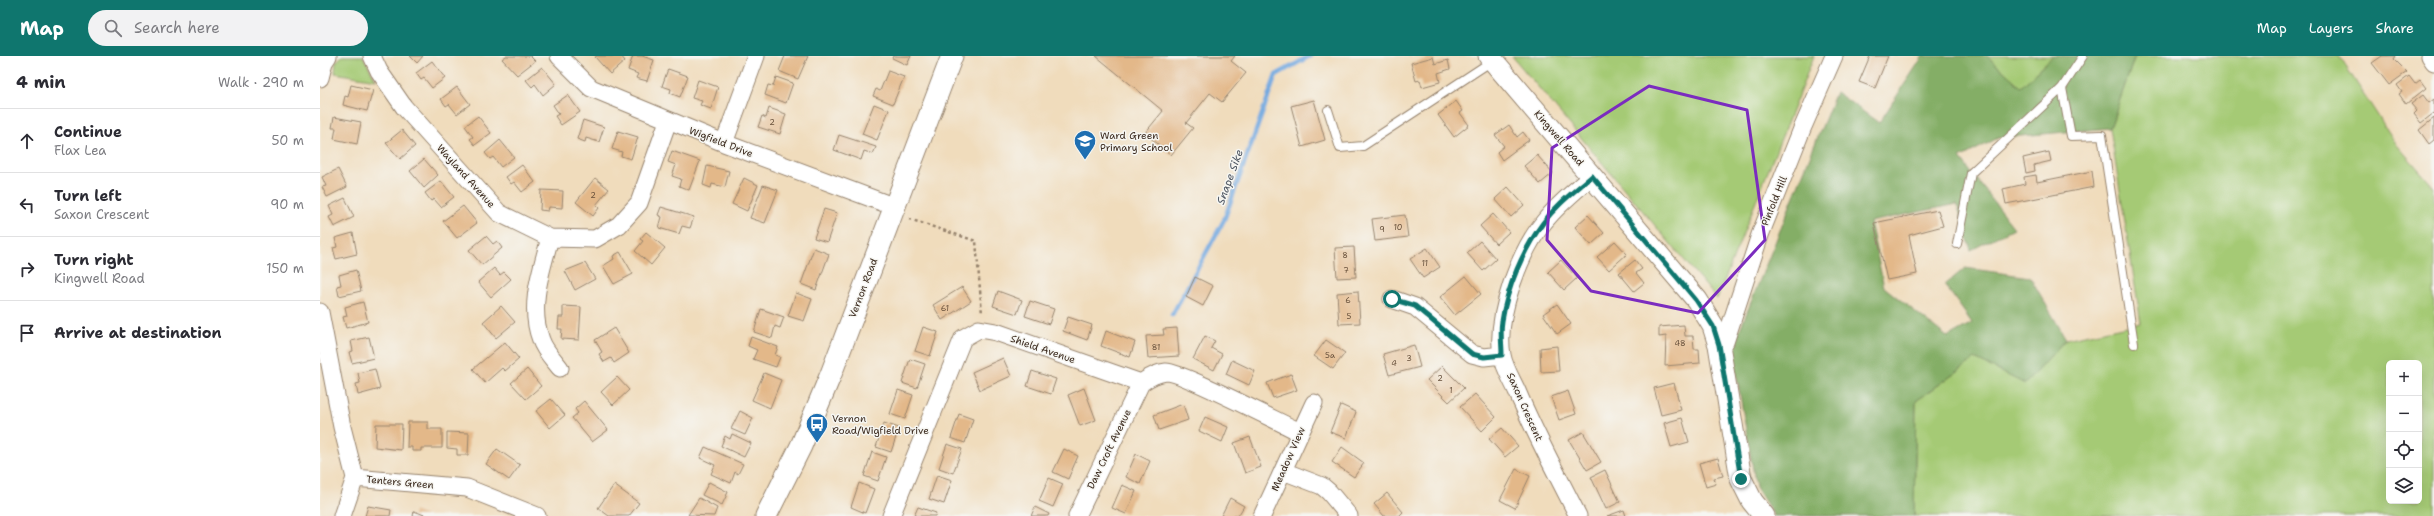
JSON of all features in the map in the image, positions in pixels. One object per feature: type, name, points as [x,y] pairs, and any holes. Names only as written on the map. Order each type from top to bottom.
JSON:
[{"type":"street","points":[[320,78],[324,62],[328,56]]},
{"type":"street","name":"Wayland Avenue","points":[[372,56],[379,71],[404,107],[499,213],[550,238],[595,239],[619,225],[639,203],[668,121]]},
{"type":"street","name":"Wigfield Drive","points":[[560,56],[591,88],[724,143],[895,207]]},
{"type":"street","points":[[724,143],[756,56]]},
{"type":"street","name":"Vernon Road","points":[[766,516],[801,446],[895,207],[952,56]]},
{"type":"street","name":"Pinfold Hill","points":[[1719,345],[1725,342],[1760,236],[1802,129],[1834,56]]},
{"type":"street","points":[[2430,56],[2434,62]]},
{"type":"street","name":"Kingwell Road","points":[[1491,58],[1696,300],[1713,326],[1719,345],[1741,479],[1752,501],[1764,516]]},
{"type":"street","name":"Saxon Crescent","points":[[1578,516],[1531,424],[1502,355],[1501,322],[1508,293],[1522,259],[1543,223],[1567,196],[1592,176]]},
{"type":"street","points":[[550,238],[537,286],[535,317],[541,342],[560,368]]},
{"type":"street","points":[[1392,299],[1415,306],[1472,354],[1484,357],[1502,355]]},
{"type":"street","name":"Tenters Green","points":[[320,312],[342,427],[355,478],[467,488],[537,516]]},
{"type":"street","points":[[891,516],[963,338],[979,329],[984,330]]},
{"type":"street","name":"Shield Avenue","points":[[984,330],[996,332],[1141,383]]},
{"type":"street","points":[[1141,383],[1150,376],[1167,372],[1300,432]]},
{"type":"street","name":"Daw Croft Avenue","points":[[1077,516],[1141,383]]},
{"type":"street","name":"Meadow View","points":[[1262,516],[1314,403]]},
{"type":"street","points":[[1283,472],[1322,486],[1330,492],[1349,516]]},
{"type":"street","points":[[342,516],[355,478]]},
{"type":"lane","points":[[1957,244],[1971,173],[2062,88],[2083,56]]},
{"type":"lane","points":[[1328,110],[1340,148],[1363,146],[1491,58]]},
{"type":"lane","points":[[2062,88],[2071,136],[2102,135],[2134,344]]},
{"type":"path","points":[[917,221],[976,241],[984,330]]},
{"type":"highlighted area","points":[[1649,86],[1747,110],[1765,240],[1698,313],[1591,291],[1547,240],[1552,148]]},
{"type":"green space","points":[[342,56],[363,56],[376,80],[335,73],[336,62]]},
{"type":"green space","points":[[1512,56],[1814,56],[1717,299]]},
{"type":"green space","points":[[1923,56],[1987,56],[2021,87],[2053,56],[2135,56],[2110,128],[1998,138],[1960,158],[2014,228],[1971,250],[1957,204],[1870,222],[1884,287],[1947,337],[1972,323],[1945,285],[1965,268],[2030,277],[2066,339],[2025,384],[1975,359],[1916,401],[1914,516],[1774,516],[1756,487],[1732,349],[1836,92],[1879,123]]},
{"type":"green space","points":[[1987,56],[2053,56],[2021,87]]},
{"type":"green space","points":[[2135,56],[2339,56],[2397,145],[2434,187],[2434,516],[1914,516],[1916,401],[1975,359],[2025,383],[2066,339],[2141,323],[2110,128]]},
{"type":"building","points":[[410,56],[423,56],[417,63]]},
{"type":"building","points":[[506,56],[530,56],[535,61],[517,75],[502,59]]},
{"type":"building","points":[[621,56],[625,61],[610,74],[595,57]]},
{"type":"building","points":[[633,56],[642,56],[654,60],[647,81],[636,78],[638,74],[628,70]]},
{"type":"building","points":[[785,56],[808,56],[798,79],[779,71]]},
{"type":"building","points":[[893,56],[911,56],[907,65],[892,58]]},
{"type":"building","points":[[1096,56],[1235,56],[1231,61],[1246,73],[1222,102],[1210,93],[1186,123],[1193,128],[1171,155],[1145,133],[1163,111]]},
{"type":"building","points":[[1870,56],[1888,56],[1875,88],[1859,82]]},
{"type":"building","points":[[2382,56],[2396,56],[2394,59],[2407,72],[2389,85],[2372,63]]},
{"type":"building","points":[[1433,57],[1435,64],[1448,60],[1450,69],[1438,73],[1440,82],[1422,87],[1420,80],[1416,81],[1411,63]]},
{"type":"building","points":[[432,61],[445,78],[432,88],[424,78],[421,80],[416,73]]},
{"type":"building","points":[[542,67],[556,84],[543,95],[535,84],[532,87],[526,80]]},
{"type":"building","points":[[668,69],[688,76],[680,97],[670,93],[671,89],[662,86]]},
{"type":"building","points":[[888,71],[904,77],[893,104],[873,96],[876,89],[880,91]]},
{"type":"building","points":[[2409,76],[2415,84],[2420,80],[2426,88],[2406,104],[2399,94],[2402,92],[2397,85]]},
{"type":"building","points":[[776,77],[793,83],[786,103],[765,95],[768,85],[773,86]]},
{"type":"building","points":[[698,80],[718,87],[711,109],[700,105],[702,101],[692,98]]},
{"type":"building","points":[[351,85],[373,90],[367,111],[343,105],[345,96],[348,97]]},
{"type":"building","points":[[457,87],[470,104],[457,114],[449,104],[446,106],[441,99]]},
{"type":"building","points":[[568,95],[580,112],[561,125],[555,116],[559,114],[553,105]]},
{"type":"building","points":[[2423,95],[2429,103],[2434,99],[2434,113],[2421,123],[2414,114],[2417,111],[2411,104]]},
{"type":"building","points":[[1314,100],[1325,140],[1302,147],[1291,106]]},
{"type":"building","points":[[1456,101],[1463,111],[1460,113],[1469,125],[1454,137],[1438,115]]},
{"type":"building","points":[[874,104],[889,110],[877,140],[862,134]]},
{"type":"building","points":[[769,108],[786,114],[780,134],[758,127],[762,116],[766,118]]},
{"type":"building","points":[[478,116],[491,133],[475,145],[470,139],[473,137],[465,126]]},
{"type":"building","points":[[334,117],[361,122],[357,144],[334,139],[336,128],[332,128]]},
{"type":"building","points":[[2434,118],[2434,140],[2429,144],[2419,130]]},
{"type":"building","points":[[583,120],[604,127],[599,142],[586,138],[585,142],[577,139]]},
{"type":"building","points":[[1509,125],[1517,137],[1523,132],[1529,140],[1502,160],[1497,152],[1504,146],[1495,135]]},
{"type":"building","points":[[402,130],[415,146],[400,159],[386,143]]},
{"type":"building","points":[[618,131],[638,137],[631,159],[621,156],[622,152],[612,149]]},
{"type":"building","points":[[839,135],[876,147],[873,154],[864,151],[861,160],[834,150]]},
{"type":"building","points":[[500,140],[514,157],[501,167],[493,157],[490,159],[485,153]]},
{"type":"building","points":[[672,151],[700,161],[689,190],[679,186],[681,179],[672,176],[676,165],[668,162]]},
{"type":"building","points":[[2049,152],[2051,161],[2034,165],[2035,171],[2026,173],[2023,158]]},
{"type":"building","points":[[1537,155],[1553,173],[1540,184],[1524,166]]},
{"type":"building","points":[[424,159],[438,175],[424,188],[410,171]]},
{"type":"building","points":[[522,165],[535,182],[522,192],[514,182],[511,184],[506,177]]},
{"type":"building","points":[[707,166],[729,171],[725,187],[712,184],[711,188],[703,185]]},
{"type":"building","points":[[338,169],[347,187],[327,197],[322,187],[326,186],[322,177]]},
{"type":"building","points":[[2092,171],[2094,187],[2006,204],[2003,189],[2025,184],[2024,177],[2036,175],[2037,182]]},
{"type":"building","points":[[595,178],[609,189],[596,205],[599,208],[593,216],[576,202]]},
{"type":"building","points":[[744,178],[758,185],[747,211],[732,204]]},
{"type":"building","points":[[441,181],[454,197],[441,207],[434,199],[431,201],[425,193]]},
{"type":"building","points":[[763,185],[778,190],[765,223],[750,218]]},
{"type":"building","points":[[1508,187],[1524,205],[1511,217],[1495,199]]},
{"type":"building","points":[[541,190],[563,191],[562,208],[549,207],[548,211],[540,210]]},
{"type":"building","points":[[345,198],[354,217],[334,227],[329,217],[333,215],[329,206]]},
{"type":"building","points":[[463,206],[477,223],[457,238],[443,221]]},
{"type":"building","points":[[661,207],[694,217],[690,228],[682,226],[679,234],[659,228],[662,217],[658,215]]},
{"type":"building","points":[[824,209],[837,213],[827,242],[814,238]]},
{"type":"building","points":[[1938,210],[1943,226],[1909,235],[1917,274],[1887,280],[1874,223]]},
{"type":"building","points":[[1493,214],[1509,232],[1496,244],[1480,226]]},
{"type":"building","points":[[1405,215],[1408,237],[1375,241],[1372,219]]},
{"type":"building","points":[[1588,215],[1604,233],[1591,245],[1575,227]]},
{"type":"building","points":[[646,232],[665,248],[651,265],[635,251],[643,241],[640,239]]},
{"type":"building","points":[[353,233],[357,254],[336,259],[333,248],[337,247],[335,238]]},
{"type":"building","points":[[486,236],[493,244],[497,241],[502,248],[482,265],[469,250]]},
{"type":"building","points":[[1480,241],[1496,259],[1483,271],[1467,253]]},
{"type":"building","points":[[1615,241],[1627,254],[1609,270],[1597,257]]},
{"type":"building","points":[[1354,247],[1356,277],[1337,278],[1335,248]]},
{"type":"building","points":[[814,248],[829,254],[816,290],[801,284]]},
{"type":"building","points":[[1427,248],[1440,267],[1423,278],[1410,259]]},
{"type":"building","points":[[620,252],[633,274],[614,284],[603,266],[614,259],[613,256]]},
{"type":"building","points":[[1561,260],[1577,278],[1564,290],[1548,272]]},
{"type":"building","points":[[1635,260],[1642,269],[1636,273],[1644,283],[1634,291],[1619,273]]},
{"type":"building","points":[[585,263],[595,279],[575,290],[565,271]]},
{"type":"building","points":[[494,268],[500,275],[504,272],[511,279],[491,297],[478,282]]},
{"type":"building","points":[[356,270],[361,291],[339,296],[337,286],[341,285],[339,275]]},
{"type":"building","points":[[1466,276],[1481,294],[1455,315],[1440,297]]},
{"type":"building","points":[[1195,277],[1213,286],[1203,306],[1186,297]]},
{"type":"building","points":[[962,287],[971,301],[942,320],[933,305]]},
{"type":"building","points":[[998,291],[1022,300],[1017,314],[993,306]]},
{"type":"building","points":[[1358,291],[1360,323],[1339,324],[1337,293]]},
{"type":"building","points":[[796,293],[812,299],[804,321],[788,316]]},
{"type":"building","points":[[1030,301],[1054,309],[1049,324],[1025,316]]},
{"type":"building","points":[[363,302],[368,322],[346,328],[343,317],[347,316],[345,307]]},
{"type":"building","points":[[1557,304],[1571,324],[1557,334],[1543,314]]},
{"type":"building","points":[[501,306],[515,322],[496,338],[483,322]]},
{"type":"building","points":[[563,306],[581,307],[579,340],[561,339],[562,329],[558,329],[559,317],[563,317]]},
{"type":"building","points":[[761,309],[784,317],[780,328],[775,326],[772,338],[754,332]]},
{"type":"building","points":[[1068,317],[1092,325],[1087,340],[1063,331]]},
{"type":"building","points":[[1684,325],[1685,336],[1693,336],[1694,349],[1699,349],[1700,363],[1665,366],[1666,336],[1659,337],[1659,327]]},
{"type":"building","points":[[923,327],[938,332],[930,356],[915,351]]},
{"type":"building","points":[[614,328],[629,353],[614,363],[611,358],[604,362],[599,354],[602,352],[595,340]]},
{"type":"building","points":[[1177,328],[1179,356],[1148,358],[1146,336],[1164,335],[1163,329]]},
{"type":"building","points":[[1106,331],[1135,342],[1130,357],[1101,346]]},
{"type":"building","points":[[1205,336],[1215,341],[1211,348],[1222,354],[1214,370],[1193,359]]},
{"type":"building","points":[[369,337],[374,358],[352,363],[349,352],[353,351],[351,341]]},
{"type":"building","points":[[751,337],[778,347],[775,355],[780,357],[776,367],[753,359],[757,350],[748,346]]},
{"type":"building","points":[[1326,340],[1345,353],[1333,369],[1314,356]]},
{"type":"building","points":[[505,342],[519,359],[505,371],[502,368],[485,383],[473,369]]},
{"type":"building","points":[[1414,345],[1420,367],[1389,375],[1383,354]]},
{"type":"building","points":[[1557,346],[1559,371],[1541,372],[1540,348]]},
{"type":"building","points":[[1003,358],[1011,376],[980,390],[972,372]]},
{"type":"building","points":[[910,359],[925,364],[917,388],[902,383]]},
{"type":"building","points":[[1232,360],[1255,371],[1249,385],[1226,374]]},
{"type":"building","points":[[1442,366],[1464,388],[1449,402],[1427,380]]},
{"type":"building","points":[[375,369],[380,389],[358,395],[356,384],[360,383],[358,373]]},
{"type":"building","points":[[527,369],[541,386],[526,399],[511,383]]},
{"type":"building","points":[[1032,371],[1056,379],[1051,394],[1027,386]]},
{"type":"building","points":[[764,373],[781,380],[770,408],[752,400]]},
{"type":"building","points":[[1291,374],[1297,390],[1273,398],[1267,383]]},
{"type":"building","points":[[617,377],[629,390],[613,405],[601,392]]},
{"type":"building","points":[[1674,383],[1681,410],[1661,415],[1654,388]]},
{"type":"building","points":[[1084,388],[1096,420],[1080,426],[1068,395]]},
{"type":"building","points":[[898,390],[913,395],[905,419],[890,414]]},
{"type":"building","points":[[1568,391],[1576,414],[1559,420],[1551,397]]},
{"type":"building","points":[[1475,394],[1496,417],[1482,431],[1460,407]]},
{"type":"building","points":[[551,399],[565,415],[550,428],[536,411]]},
{"type":"building","points":[[584,401],[608,430],[592,442],[572,418],[578,413],[575,409]]},
{"type":"building","points":[[1183,404],[1188,420],[1159,430],[1154,415]]},
{"type":"building","points":[[1341,405],[1356,412],[1346,438],[1330,432]]},
{"type":"building","points":[[740,411],[753,418],[745,435],[731,429]]},
{"type":"building","points":[[959,414],[973,419],[965,443],[951,438]]},
{"type":"building","points":[[1205,417],[1228,427],[1222,442],[1199,431]]},
{"type":"building","points":[[1682,418],[1689,442],[1671,447],[1664,423]]},
{"type":"building","points":[[408,422],[428,422],[428,429],[442,429],[442,448],[421,448],[421,451],[412,451],[412,447],[407,447]]},
{"type":"building","points":[[884,423],[899,428],[891,452],[876,447]]},
{"type":"building","points":[[376,424],[402,424],[401,450],[375,447]]},
{"type":"building","points":[[1502,428],[1518,446],[1505,457],[1489,439]]},
{"type":"building","points":[[447,432],[469,433],[468,455],[457,455],[457,449],[447,448]]},
{"type":"building","points":[[1583,432],[1601,462],[1587,470],[1569,440]]},
{"type":"building","points":[[732,434],[751,443],[744,457],[721,446],[725,436],[730,439]]},
{"type":"building","points":[[1250,437],[1261,467],[1245,473],[1234,443]]},
{"type":"building","points":[[947,444],[962,449],[953,473],[939,468]]},
{"type":"building","points":[[705,447],[743,464],[738,474],[735,472],[731,483],[711,474],[715,465],[700,458]]},
{"type":"building","points":[[1342,447],[1364,463],[1354,477],[1332,462]]},
{"type":"building","points":[[497,449],[520,465],[509,480],[486,464]]},
{"type":"building","points":[[1064,449],[1078,456],[1068,479],[1053,472]]},
{"type":"building","points":[[872,452],[886,457],[878,481],[864,476]]},
{"type":"building","points":[[1136,454],[1150,461],[1140,484],[1126,477]]},
{"type":"building","points":[[1718,458],[1723,476],[1714,478],[1716,484],[1706,487],[1699,463]]},
{"type":"building","points":[[1516,469],[1530,476],[1515,508],[1500,500]]},
{"type":"building","points":[[1605,470],[1620,502],[1606,509],[1591,477]]},
{"type":"building","points":[[937,475],[952,480],[944,504],[929,499]]},
{"type":"building","points":[[1049,478],[1063,484],[1053,507],[1039,501]]},
{"type":"building","points":[[709,482],[728,492],[722,505],[702,495]]},
{"type":"building","points":[[859,483],[874,489],[865,513],[851,507]]},
{"type":"building","points":[[614,485],[639,503],[629,516],[609,516],[598,508]]},
{"type":"building","points":[[1122,485],[1136,491],[1126,514],[1112,508]]},
{"type":"building","points":[[1387,493],[1403,512],[1399,516],[1384,516],[1374,504]]},
{"type":"building","points":[[699,498],[717,508],[714,516],[688,515]]},
{"type":"building","points":[[1230,498],[1244,506],[1238,516],[1221,516]]},
{"type":"building","points":[[368,506],[391,510],[390,516],[365,516]]},
{"type":"building","points":[[918,507],[936,513],[935,516],[914,516]]},
{"type":"building","points":[[1035,507],[1049,514],[1048,516],[1031,516]]},
{"type":"building","points":[[1624,510],[1626,516],[1607,516]]},
{"type":"building","points":[[414,511],[427,516],[413,516]]},
{"type":"waterway","name":"Snape Sike","points":[[1172,315],[1224,220],[1276,75],[1310,56]]},
{"type":"place","name":"Ward Green Primary School","points":[[1085,160]]},
{"type":"place","name":"Vernon Road/Wigfield Drive","points":[[817,444]]},
{"type":"route","points":[[1392,299],[1415,306],[1472,354],[1484,357],[1502,355],[1501,322],[1508,293],[1522,259],[1543,223],[1567,196],[1592,176],[1696,300],[1713,326],[1719,345],[1741,479]]}]
